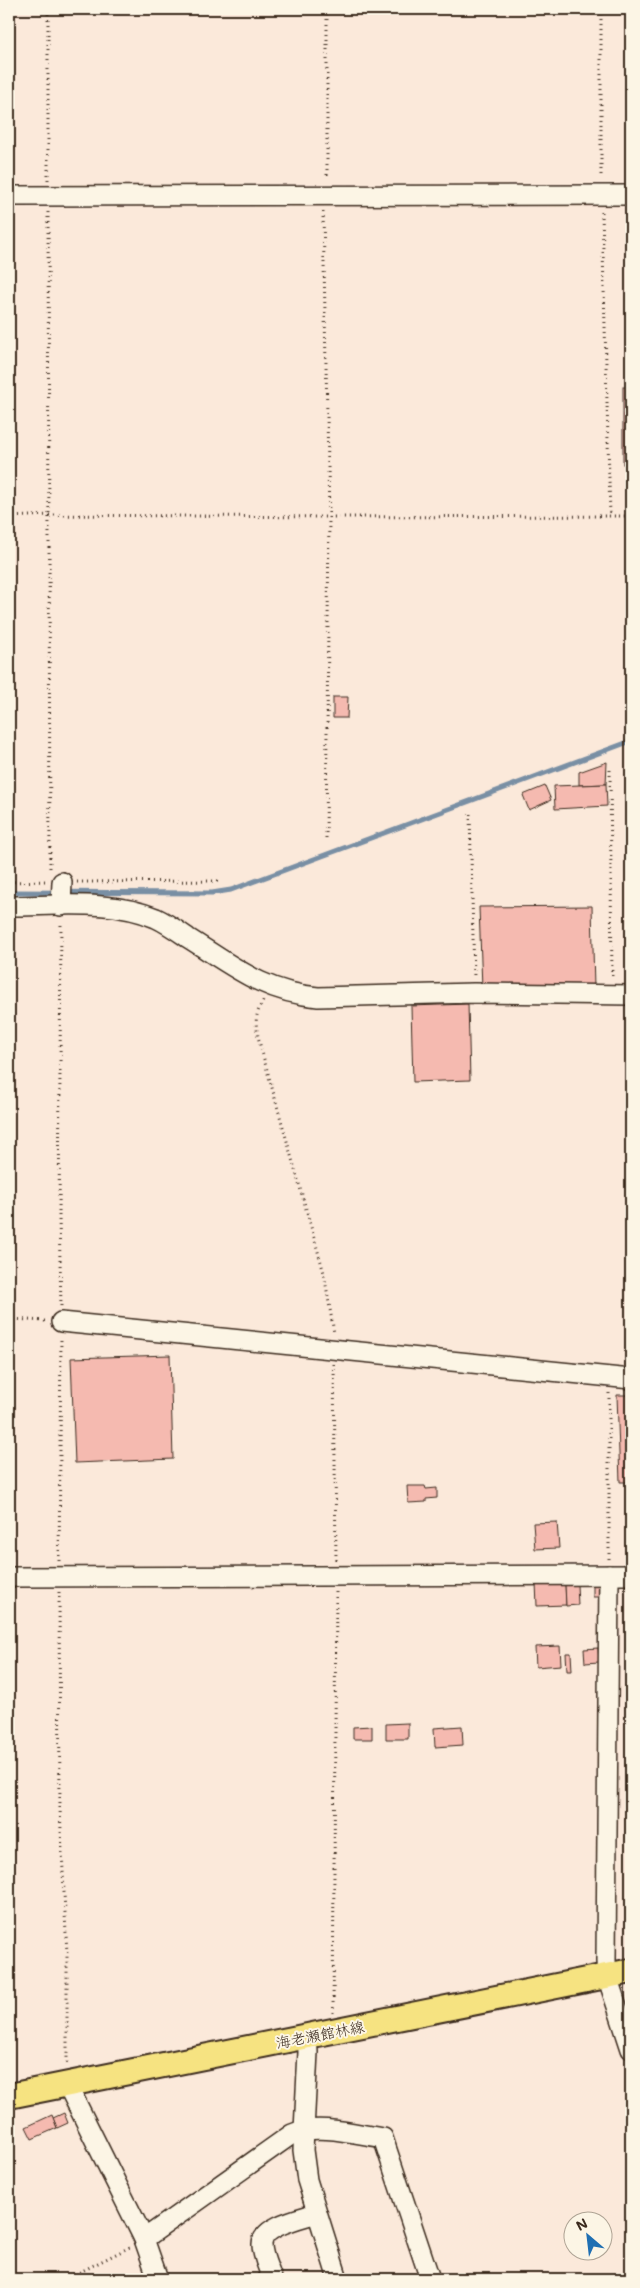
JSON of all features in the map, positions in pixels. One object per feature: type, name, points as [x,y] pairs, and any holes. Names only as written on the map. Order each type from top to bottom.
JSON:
[{"type":"main road","name":"海老瀬館林線","points":[[9,2096],[631,1971]]},
{"type":"street","points":[[9,196],[631,195]]},
{"type":"street","points":[[9,906],[62,894],[122,908],[158,919],[272,988],[296,995],[318,997],[474,993],[626,999]]},
{"type":"street","points":[[61,1322],[631,1378]]},
{"type":"street","points":[[609,1575],[606,1686],[607,1976],[631,2050]]},
{"type":"street","points":[[9,1577],[631,1575]]},
{"type":"street","points":[[307,2036],[308,2052],[302,2129],[305,2165],[316,2213],[338,2279]]},
{"type":"street","points":[[67,2084],[144,2239],[158,2279]]},
{"type":"street","points":[[144,2239],[292,2134],[302,2129],[316,2129],[383,2138],[430,2279]]},
{"type":"street","points":[[272,2279],[262,2245],[264,2236],[275,2227],[316,2213]]},
{"type":"path","points":[[9,882],[49,882],[48,9]]},
{"type":"path","points":[[326,839],[329,517],[323,203],[327,188],[327,9]]},
{"type":"path","points":[[601,9],[601,195],[610,516]]},
{"type":"path","points":[[9,517],[50,515],[329,517],[631,516]]},
{"type":"path","points":[[610,770],[626,999]]},
{"type":"path","points":[[470,814],[474,993]]},
{"type":"path","points":[[67,2084],[68,1954],[60,1809],[59,1578],[61,1322],[59,1207],[62,894],[222,881]]},
{"type":"path","points":[[272,988],[256,1013],[256,1026],[324,1273],[334,1331],[336,1576],[333,2031]]},
{"type":"path","points":[[9,1319],[61,1322]]},
{"type":"path","points":[[609,1377],[609,1575]]},
{"type":"path","points":[[66,2279],[144,2239]]},
{"type":"building","points":[[623,387],[631,387],[631,464],[623,464]]},
{"type":"building","points":[[333,697],[348,697],[347,718],[333,718]]},
{"type":"building","points":[[607,762],[606,784],[579,785],[579,772]]},
{"type":"building","points":[[606,784],[607,806],[555,809],[554,786]]},
{"type":"building","points":[[545,786],[551,800],[529,810],[523,795]]},
{"type":"building","points":[[592,906],[594,989],[482,988],[479,907]]},
{"type":"building","points":[[468,1004],[470,1080],[413,1082],[411,1006]]},
{"type":"building","points":[[170,1355],[173,1459],[75,1463],[71,1358]]},
{"type":"building","points":[[617,1395],[631,1395],[631,1482],[620,1482]]},
{"type":"building","points":[[407,1486],[425,1486],[426,1489],[437,1488],[437,1498],[426,1499],[426,1502],[408,1503]]},
{"type":"building","points":[[557,1522],[559,1548],[535,1549],[533,1523]]},
{"type":"building","points":[[565,1581],[566,1605],[537,1606],[536,1583]]},
{"type":"building","points":[[593,1583],[602,1583],[603,1597],[593,1597]]},
{"type":"building","points":[[565,1585],[577,1585],[578,1605],[566,1606]]},
{"type":"building","points":[[560,1646],[561,1665],[536,1667],[535,1647]]},
{"type":"building","points":[[598,1648],[599,1662],[585,1663],[584,1649]]},
{"type":"building","points":[[566,1653],[571,1653],[572,1671],[567,1671]]},
{"type":"building","points":[[408,1723],[408,1739],[386,1739],[386,1724]]},
{"type":"building","points":[[372,1726],[372,1739],[353,1739],[353,1727]]},
{"type":"building","points":[[462,1726],[463,1745],[435,1747],[434,1728]]},
{"type":"building","points":[[64,2113],[68,2123],[57,2128],[53,2118]]},
{"type":"building","points":[[52,2115],[57,2128],[32,2139],[26,2127]]},
{"type":"waterway","points":[[9,892],[212,893],[231,890],[631,741]]}]
